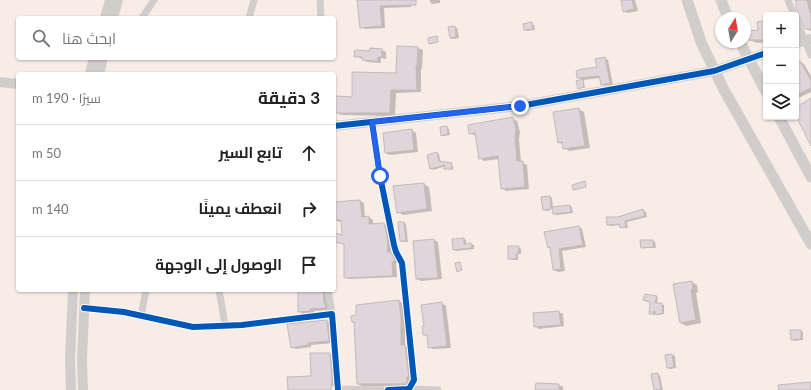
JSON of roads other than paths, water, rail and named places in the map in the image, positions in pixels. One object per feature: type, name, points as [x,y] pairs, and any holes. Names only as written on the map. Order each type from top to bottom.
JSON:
[{"type":"main road","points":[[687,0],[701,42],[723,88],[811,244]]},
{"type":"main road","points":[[721,0],[726,12]]},
{"type":"main road","points":[[743,48],[763,86]]},
{"type":"main road","points":[[781,120],[811,177]]},
{"type":"street","points":[[106,16],[110,0]]},
{"type":"street","points":[[114,16],[118,0]]},
{"type":"street","points":[[143,16],[154,0]]},
{"type":"street","points":[[250,16],[254,0]]},
{"type":"street","points":[[320,0],[321,16]]},
{"type":"street","points":[[788,0],[793,12]]},
{"type":"street","points":[[799,28],[811,55]]},
{"type":"street","points":[[336,126],[520,106],[714,70],[763,54]]},
{"type":"street","points":[[90,72],[94,60]]},
{"type":"street","points":[[100,72],[102,60]]},
{"type":"street","points":[[0,82],[16,84]]},
{"type":"street","points":[[372,122],[380,176],[394,245],[402,263],[414,380],[409,389]]},
{"type":"street","points":[[71,390],[70,359],[73,292]]},
{"type":"street","points":[[83,390],[82,360],[85,292]]},
{"type":"street","points":[[141,316],[146,292]]},
{"type":"street","points":[[219,292],[225,325]]},
{"type":"street","points":[[328,292],[332,314],[338,389],[438,390]]},
{"type":"street","points":[[84,308],[124,312],[193,327],[242,325],[332,314]]}]
